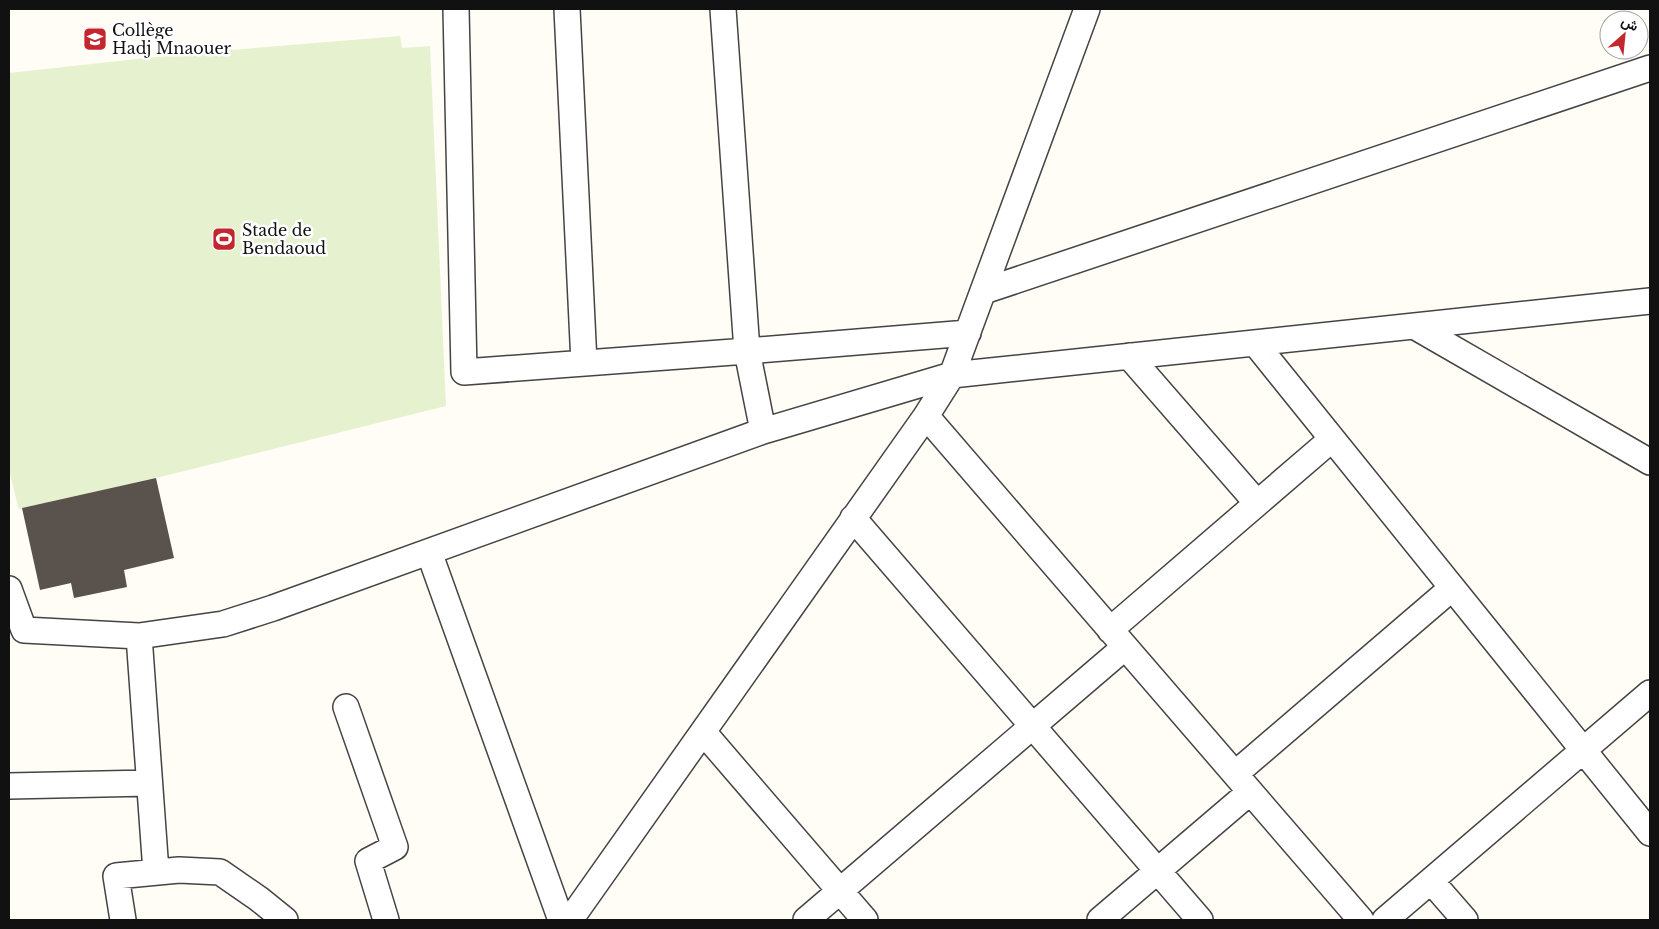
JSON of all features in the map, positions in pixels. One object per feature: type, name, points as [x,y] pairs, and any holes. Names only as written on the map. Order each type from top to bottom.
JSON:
[{"type":"street","points":[[456,9],[464,372],[968,333]]},
{"type":"street","points":[[567,9],[584,363]]},
{"type":"street","points":[[723,9],[747,351],[764,431]]},
{"type":"street","points":[[570,920],[704,733],[926,416],[952,375],[1087,9]]},
{"type":"street","points":[[984,291],[1650,68]]},
{"type":"street","points":[[9,589],[16,630],[138,636],[223,624],[273,608],[764,431],[952,375],[1650,301]]},
{"type":"street","points":[[1414,326],[1650,462]]},
{"type":"street","points":[[1255,343],[1650,834]]},
{"type":"street","points":[[1129,356],[1257,504]]},
{"type":"street","points":[[926,416],[1361,920]]},
{"type":"street","points":[[806,920],[1032,726],[1117,638],[1257,504],[1332,439]]},
{"type":"street","points":[[853,518],[1200,920]]},
{"type":"street","points":[[429,552],[561,920]]},
{"type":"street","points":[[1100,920],[1158,871],[1242,783],[1452,588]]},
{"type":"street","points":[[138,636],[156,872]]},
{"type":"street","points":[[1385,920],[1650,693]]},
{"type":"street","points":[[346,707],[395,848],[368,861],[386,920]]},
{"type":"street","points":[[704,733],[865,920]]},
{"type":"street","points":[[9,786],[149,783]]},
{"type":"street","points":[[123,920],[116,876],[178,870],[220,872],[260,899],[285,920]]},
{"type":"street","points":[[1431,881],[1465,920]]},
{"type":"green space","name":"Stade de Bendaoud","points":[[400,36],[402,48],[430,46],[446,406],[19,510],[9,470],[9,73],[183,54]]},
{"type":"building","points":[[156,478],[174,558],[124,570],[127,587],[74,598],[71,583],[40,590],[22,508]]},
{"type":"place","name":"Collège Hadj Mnaouer","points":[[95,39]]},
{"type":"place","name":"Stade de Bendaoud","points":[[224,239]]}]
